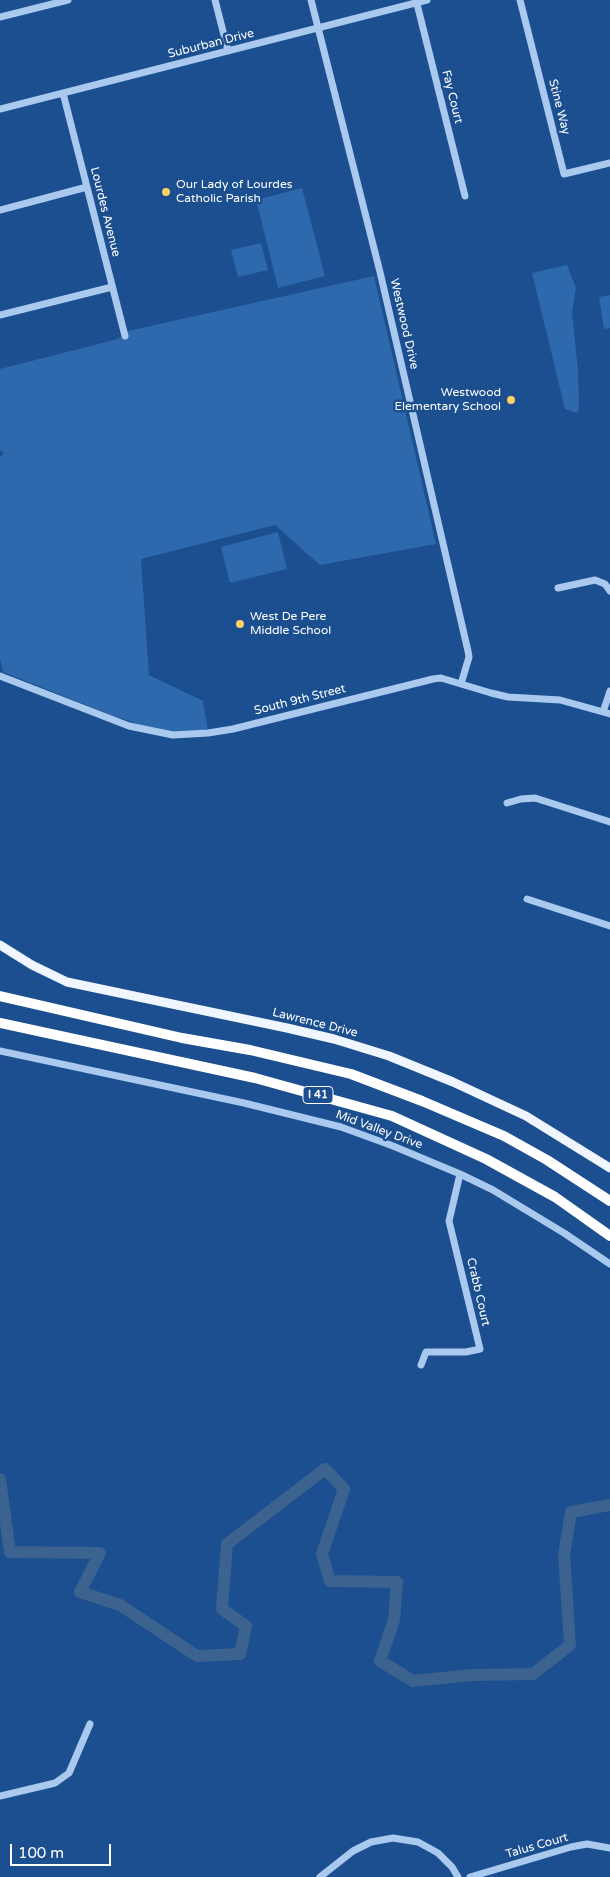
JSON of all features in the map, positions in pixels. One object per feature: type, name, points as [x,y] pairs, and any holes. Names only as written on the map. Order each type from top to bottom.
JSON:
[{"type":"highway","name":"I 41","points":[[0,996],[182,1038],[250,1050],[352,1074],[504,1136],[547,1160],[610,1201]]},
{"type":"highway","name":"I 41","points":[[0,1023],[255,1078],[392,1116],[486,1159],[556,1198],[610,1236]]},
{"type":"main road","name":"Lawrence Drive","points":[[0,945],[50,975],[82,986],[287,1028],[389,1056],[453,1082],[526,1116],[610,1168]]},
{"type":"street","points":[[0,17],[68,0]]},
{"type":"street","points":[[215,0],[228,51]]},
{"type":"street","name":"Westwood Drive","points":[[311,0],[380,272],[468,650],[469,657],[461,684]]},
{"type":"street","name":"Suburban Drive","points":[[0,109],[318,28],[416,1],[427,0]]},
{"type":"street","name":"Stine Way","points":[[520,0],[564,174],[610,163]]},
{"type":"street","name":"Fay Court","points":[[416,1],[465,196]]},
{"type":"street","name":"Lourdes Avenue","points":[[63,93],[125,336]]},
{"type":"street","points":[[0,210],[87,188]]},
{"type":"street","points":[[0,315],[112,286]]},
{"type":"street","points":[[558,588],[595,580],[605,584],[610,591]]},
{"type":"street","name":"South 9th Street","points":[[0,676],[129,726],[173,735],[233,729],[441,678],[508,696],[560,700],[607,713]]},
{"type":"street","points":[[607,713],[610,691]]},
{"type":"street","points":[[507,803],[521,799],[536,798],[610,822]]},
{"type":"street","points":[[527,899],[610,926]]},
{"type":"street","name":"Mid Valley Drive","points":[[0,1051],[244,1103],[341,1127],[393,1146],[493,1190],[564,1233],[610,1264]]},
{"type":"street","name":"Crabb Court","points":[[421,1365],[426,1352],[466,1352],[480,1349],[449,1220],[460,1174]]},
{"type":"street","points":[[0,1796],[55,1783],[69,1773],[90,1724]]},
{"type":"street","points":[[320,1877],[353,1852],[371,1842],[393,1838],[418,1842],[438,1853],[452,1867],[458,1877]]},
{"type":"street","name":"Talus Court","points":[[470,1877],[571,1847],[587,1844],[610,1848]]},
{"type":"shaded area","points":[[302,188],[325,276],[278,288],[256,200]]},
{"type":"shaded area","points":[[261,243],[268,270],[238,277],[231,250]]},
{"type":"shaded area","points":[[567,265],[576,288],[572,312],[578,370],[579,409],[577,413],[565,409],[532,273]]},
{"type":"shaded area","points":[[374,276],[436,544],[320,565],[275,525],[141,559],[149,675],[203,701],[208,731],[174,732],[155,730],[114,716],[3,672],[0,659],[0,457],[4,453],[0,450],[0,369],[118,339],[128,331]]},
{"type":"shaded area","points":[[610,295],[610,328],[604,329],[599,297]]},
{"type":"shaded area","points":[[278,532],[287,569],[230,583],[221,547]]},
{"type":"waterway","points":[[0,1479],[10,1552],[100,1553],[80,1592],[120,1605],[197,1656],[240,1654],[246,1626],[222,1609],[227,1544],[325,1469],[344,1489],[322,1554],[330,1581],[397,1582],[394,1620],[380,1661],[413,1681],[472,1675],[533,1674],[570,1645],[564,1554],[571,1512],[610,1505]]},
{"type":"place","name":"Our Lady of Lourdes Catholic Parish","points":[[166,192]]},
{"type":"place","name":"Westwood Elementary School","points":[[511,400]]},
{"type":"place","name":"West De Pere Middle School","points":[[240,624]]}]
